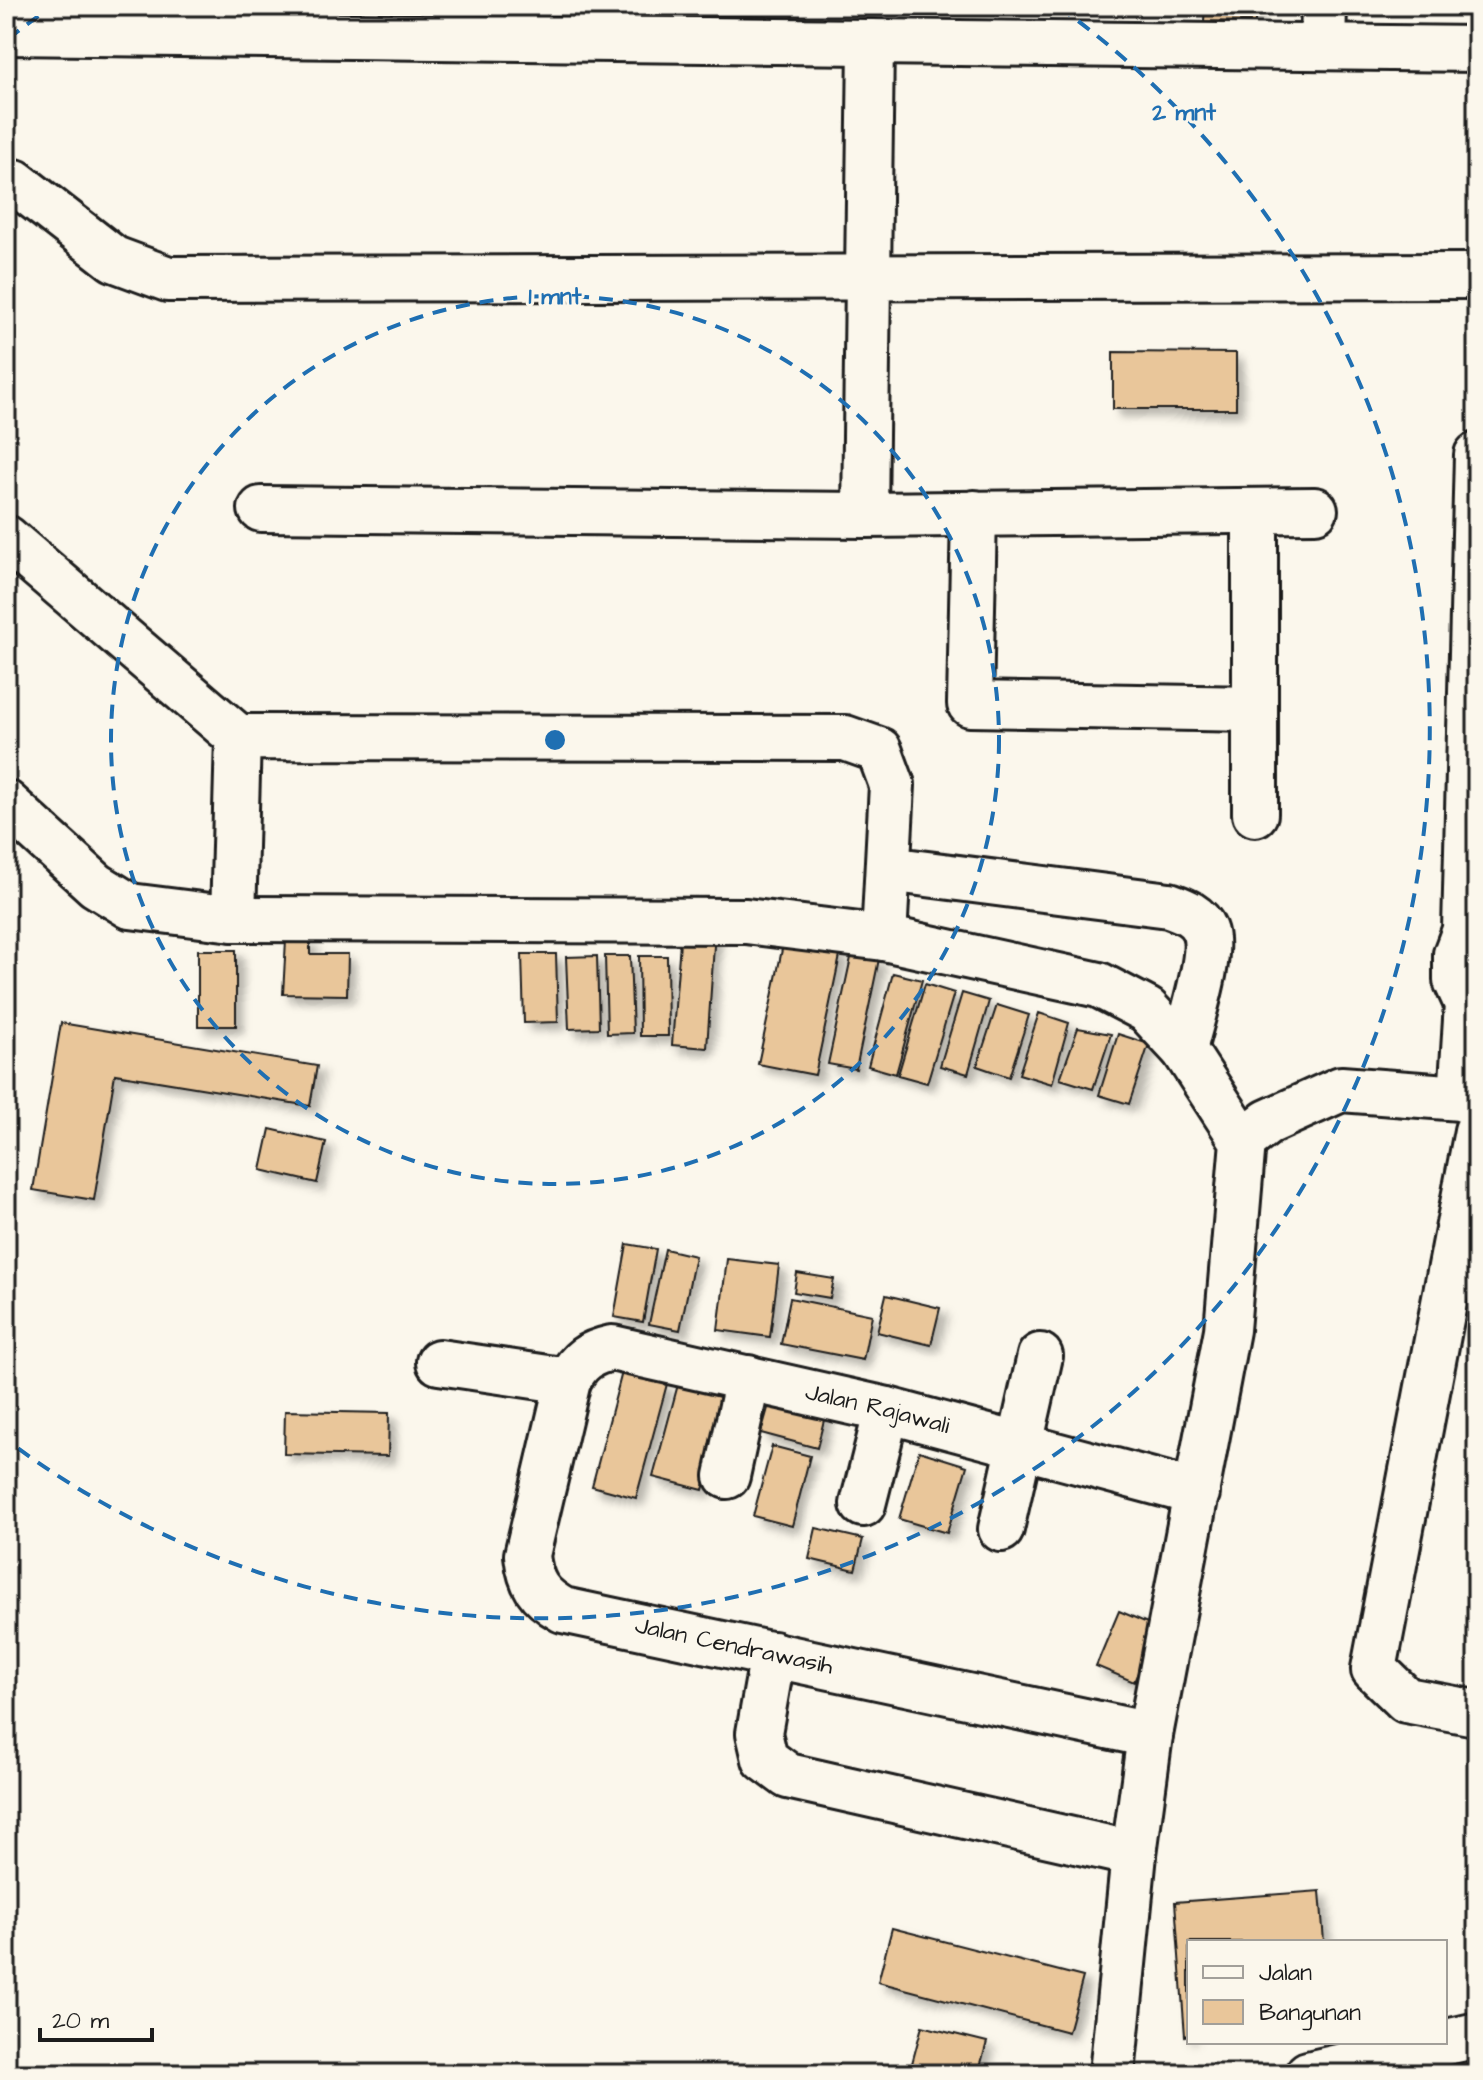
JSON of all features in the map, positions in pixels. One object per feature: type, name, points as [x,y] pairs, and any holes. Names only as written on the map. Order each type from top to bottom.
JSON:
[{"type":"street","points":[[6,32],[1324,26],[1477,49]]},
{"type":"street","points":[[860,30],[868,277],[865,515]]},
{"type":"street","points":[[15,182],[114,259],[168,279],[1477,276]]},
{"type":"street","points":[[1476,1713],[1406,1700],[1374,1669],[1472,1111],[1472,997],[1456,980],[1456,954],[1471,917],[1477,455]]},
{"type":"street","points":[[261,509],[865,515],[1315,510]]},
{"type":"street","points":[[1255,511],[1255,814]]},
{"type":"street","points":[[974,513],[970,704],[1255,709]]},
{"type":"street","points":[[6,538],[238,737],[845,738],[879,750],[892,785],[884,938]]},
{"type":"street","points":[[233,919],[238,737]]},
{"type":"street","points":[[6,803],[96,885],[130,906],[233,919],[746,921],[884,938],[1099,985],[1147,1010],[1184,1050],[1243,1141],[1227,1330],[1150,1735],[1134,1854],[1112,2074]]},
{"type":"street","points":[[888,869],[1169,905],[1191,913],[1204,930],[1207,948],[1184,1050]]},
{"type":"street","points":[[1243,1141],[1268,1122],[1341,1089],[1472,1111]]},
{"type":"street","name":"Jalan Rajawali","points":[[568,1381],[576,1365],[591,1353],[612,1348],[887,1410],[1197,1493]]},
{"type":"street","points":[[1001,1529],[1040,1356]]},
{"type":"street","points":[[439,1362],[568,1381]]},
{"type":"street","points":[[727,1476],[748,1378]]},
{"type":"street","name":"Jalan Cendrawasih","points":[[568,1381],[527,1555],[530,1579],[542,1598],[563,1610],[1150,1735]]},
{"type":"street","points":[[863,1504],[887,1410]]},
{"type":"street","points":[[773,1654],[759,1733],[765,1759],[788,1776],[1134,1854]]},
{"type":"street","points":[[1447,2042],[1477,2035]]},
{"type":"street","points":[[1308,2074],[1438,2044]]},
{"type":"building","points":[[1205,6],[1255,6],[1255,22],[1204,21]]},
{"type":"building","points":[[1113,352],[1236,353],[1236,409],[1113,409]]},
{"type":"building","points":[[681,929],[715,931],[707,1048],[672,1045]]},
{"type":"building","points":[[286,940],[310,940],[310,954],[348,954],[347,995],[283,994]]},
{"type":"building","points":[[784,940],[841,951],[815,1075],[758,1064]]},
{"type":"building","points":[[198,950],[236,950],[236,1026],[198,1026]]},
{"type":"building","points":[[852,953],[879,959],[856,1069],[828,1064]]},
{"type":"building","points":[[522,954],[556,954],[558,1022],[524,1023]]},
{"type":"building","points":[[597,956],[599,1028],[569,1029],[566,957]]},
{"type":"building","points":[[605,956],[630,956],[633,1033],[607,1034]]},
{"type":"building","points":[[639,956],[667,956],[668,1036],[640,1036]]},
{"type":"building","points":[[893,973],[922,980],[896,1074],[868,1066]]},
{"type":"building","points":[[925,984],[954,993],[927,1083],[898,1075]]},
{"type":"building","points":[[962,993],[989,1001],[968,1074],[940,1066]]},
{"type":"building","points":[[997,1005],[1029,1015],[1009,1077],[977,1066]]},
{"type":"building","points":[[1039,1013],[1069,1023],[1052,1084],[1019,1074]]},
{"type":"building","points":[[61,1023],[317,1066],[310,1106],[115,1074],[94,1200],[33,1190]]},
{"type":"building","points":[[1078,1028],[1111,1034],[1093,1089],[1060,1079]]},
{"type":"building","points":[[1118,1034],[1149,1044],[1129,1104],[1099,1095]]},
{"type":"building","points":[[270,1129],[326,1142],[317,1183],[261,1170]]},
{"type":"building","points":[[627,1244],[656,1249],[643,1322],[614,1317]]},
{"type":"building","points":[[665,1249],[695,1256],[680,1330],[649,1324]]},
{"type":"building","points":[[727,1259],[779,1265],[770,1337],[718,1330]]},
{"type":"building","points":[[797,1273],[834,1279],[830,1298],[794,1292]]},
{"type":"building","points":[[886,1295],[940,1308],[931,1345],[877,1332]]},
{"type":"building","points":[[790,1298],[872,1315],[863,1360],[781,1344]]},
{"type":"building","points":[[622,1372],[667,1384],[636,1498],[592,1486]]},
{"type":"building","points":[[680,1377],[729,1390],[703,1490],[653,1477]]},
{"type":"building","points":[[772,1394],[827,1408],[817,1448],[761,1433]]},
{"type":"building","points":[[285,1411],[389,1413],[388,1456],[284,1454]]},
{"type":"building","points":[[772,1446],[810,1456],[792,1526],[753,1516]]},
{"type":"building","points":[[919,1451],[967,1466],[947,1533],[899,1519]]},
{"type":"building","points":[[816,1528],[863,1539],[855,1570],[809,1559]]},
{"type":"building","points":[[1119,1611],[1157,1627],[1134,1682],[1096,1666]]},
{"type":"building","points":[[1320,1891],[1324,1940],[1187,1940],[1185,2036],[1175,1902]]},
{"type":"building","points":[[892,1928],[1083,1977],[1068,2032],[878,1982]]},
{"type":"building","points":[[922,2026],[987,2042],[978,2074],[910,2071]]},
{"type":"building","points":[[1471,2052],[1475,2074],[1412,2074],[1410,2064]]}]
